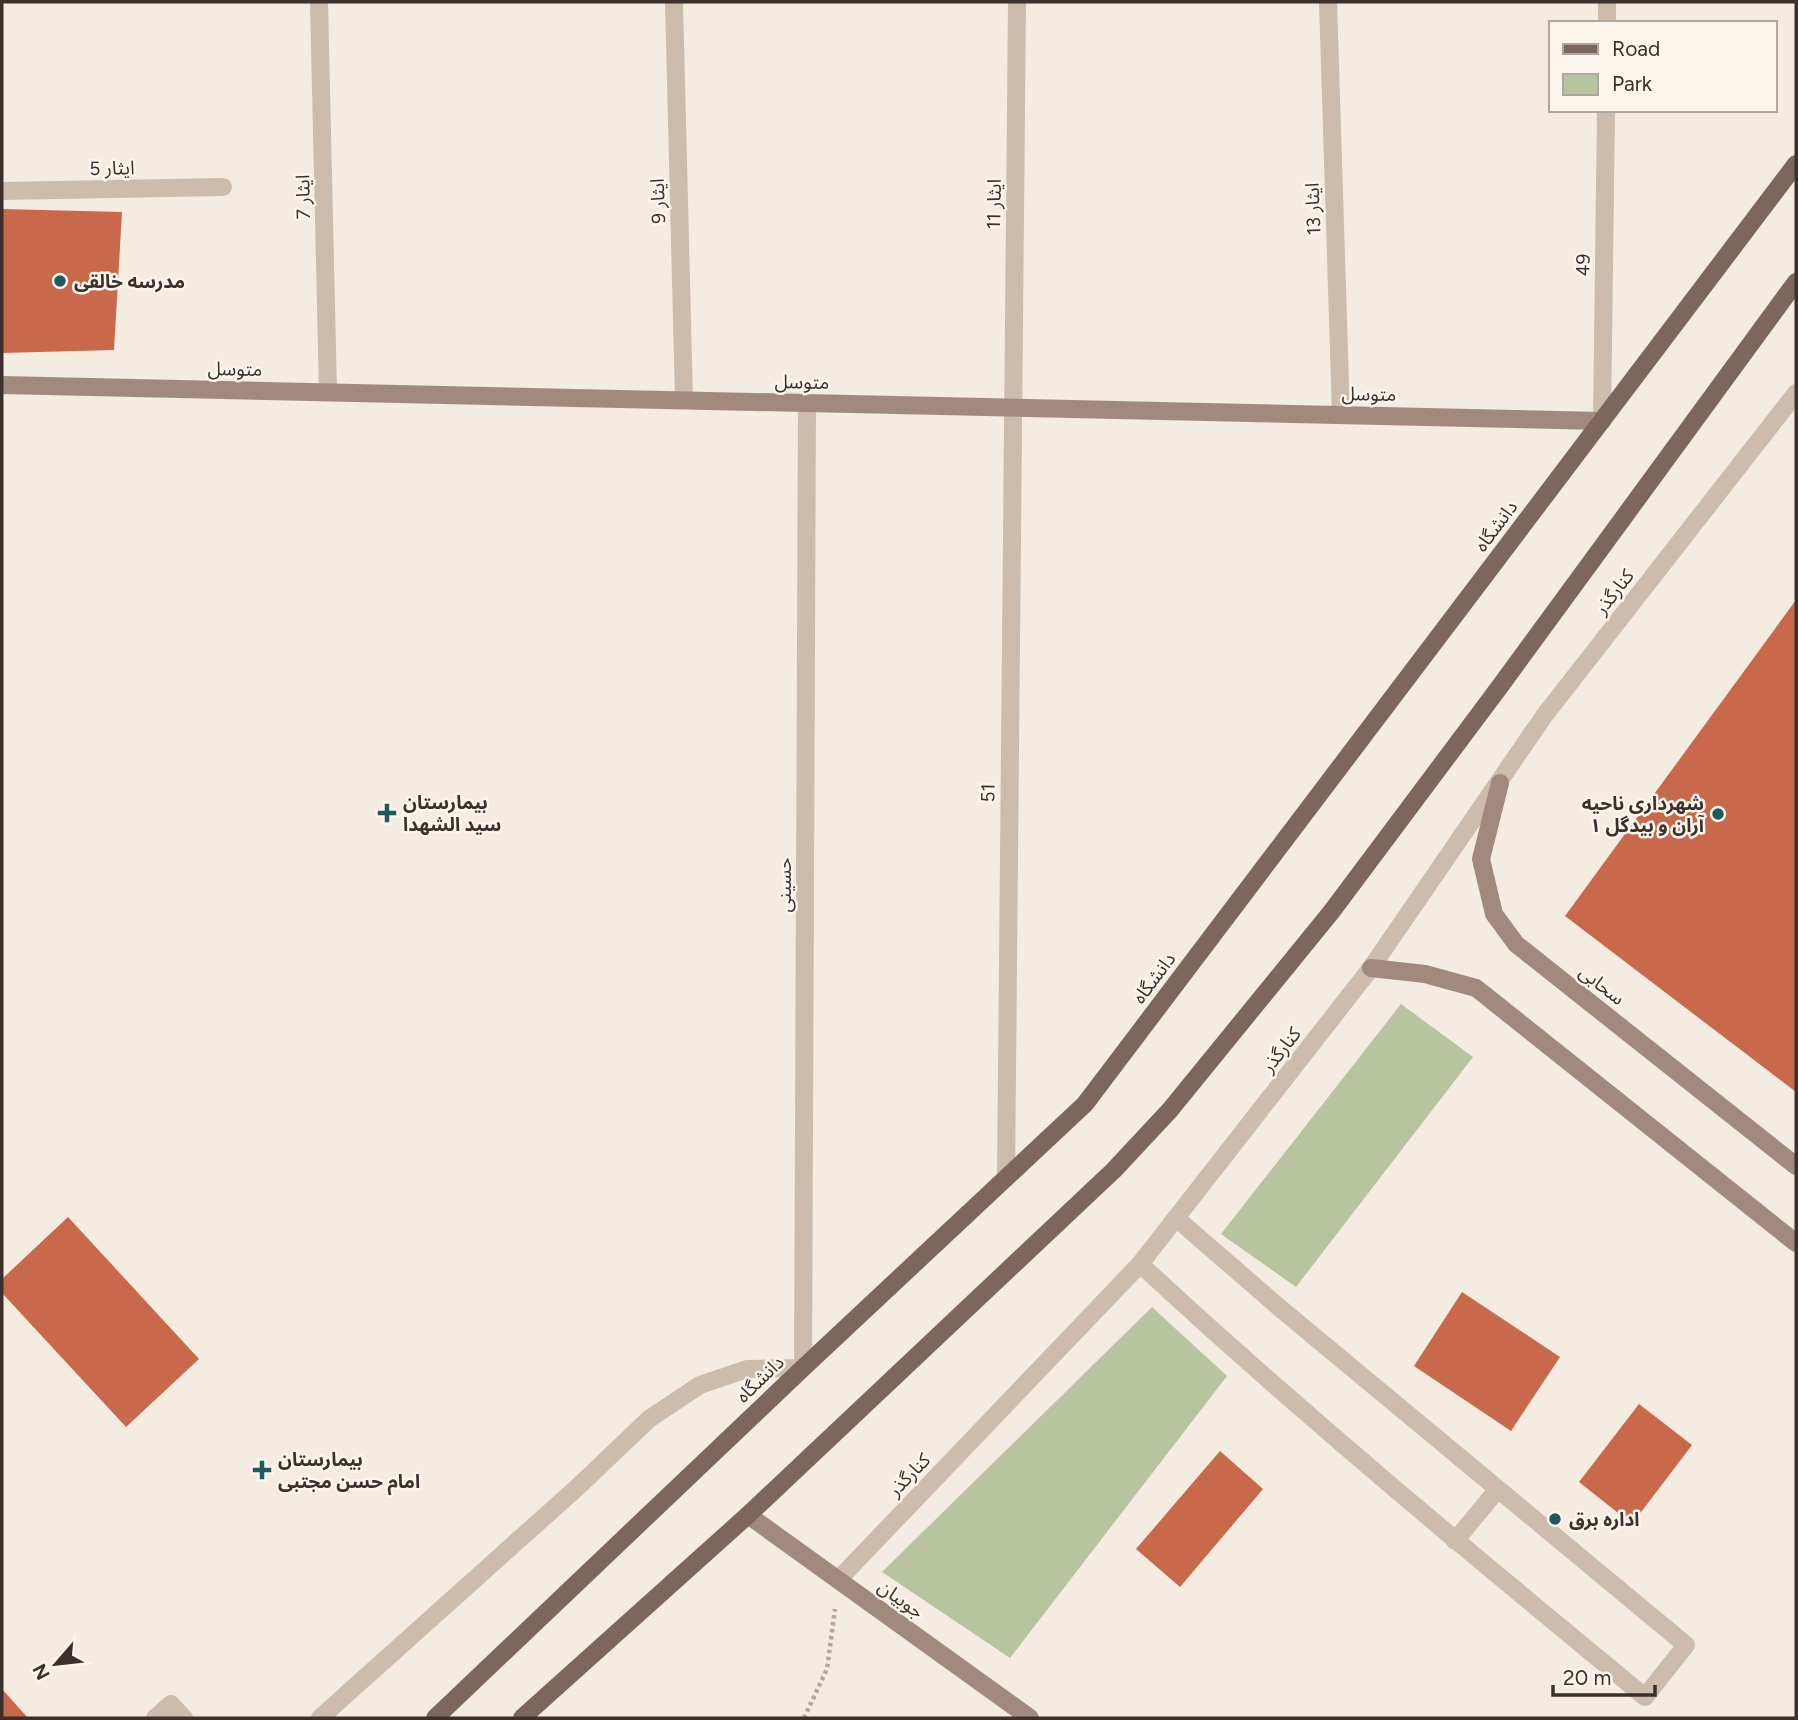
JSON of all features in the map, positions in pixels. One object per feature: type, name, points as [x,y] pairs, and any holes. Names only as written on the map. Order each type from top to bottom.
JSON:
[{"type":"main road","name":"دانشگاه","points":[[435,1718],[1085,1104],[1796,164]]},
{"type":"main road","points":[[522,1718],[748,1515],[1114,1170],[1170,1110],[1332,911],[1796,282]]},
{"type":"street","name":"ایثار 7","points":[[319,2],[328,392]]},
{"type":"street","name":"ایثار 9","points":[[674,2],[684,400]]},
{"type":"street","name":"ایثار 11","points":[[1013,407],[1017,2]]},
{"type":"street","name":"ایثار 13","points":[[1328,2],[1341,415]]},
{"type":"street","points":[[1607,2],[1607,21]]},
{"type":"street","name":"49","points":[[1602,421],[1606,112]]},
{"type":"street","name":"ایثار 5","points":[[2,191],[223,187]]},
{"type":"street","name":"متوسل","points":[[2,385],[1602,421]]},
{"type":"street","name":"کنارگذر","points":[[838,1580],[1140,1264],[1371,968],[1544,716],[1796,393]]},
{"type":"street","name":"حسینی","points":[[803,1368],[807,403]]},
{"type":"street","name":"51","points":[[1006,1178],[1013,407]]},
{"type":"street","name":"سحابی","points":[[1500,783],[1481,859],[1494,914],[1516,944],[1796,1166]]},
{"type":"street","points":[[1371,968],[1425,974],[1476,988],[1796,1243]]},
{"type":"street","points":[[1140,1264],[1241,1357],[1455,1541],[1645,1697],[1666,1673],[1686,1645],[1497,1490],[1176,1218]]},
{"type":"street","points":[[320,1718],[581,1484],[649,1419],[700,1385],[747,1369],[803,1368]]},
{"type":"street","points":[[1455,1541],[1497,1490]]},
{"type":"street","name":"جوبیان","points":[[748,1515],[1030,1718]]},
{"type":"street","points":[[155,1718],[171,1704],[184,1718]]},
{"type":"path","points":[[804,1718],[827,1670],[838,1580]]},
{"type":"green space","points":[[1401,1004],[1473,1057],[1296,1287],[1221,1234]]},
{"type":"green space","points":[[1152,1307],[1227,1376],[1010,1658],[882,1572]]},
{"type":"building","name":"مدرسه خالقی","points":[[2,209],[122,212],[114,350],[2,353]]},
{"type":"building","name":"شهرداری ناحیه ۱ آران و بیدگل","points":[[1796,600],[1796,1092],[1565,916]]},
{"type":"building","points":[[68,1217],[199,1359],[126,1427],[2,1293],[2,1279]]},
{"type":"building","points":[[1462,1292],[1560,1357],[1511,1431],[1414,1366]]},
{"type":"building","points":[[1639,1404],[1692,1445],[1632,1524],[1579,1482]]},
{"type":"building","points":[[1220,1451],[1263,1489],[1180,1587],[1136,1549]]},
{"type":"building","points":[[2,1689],[28,1718],[2,1718]]},
{"type":"place","name":"مدرسه خالقی","points":[[60,281]]},
{"type":"place","name":"بیمارستان سید الشهدا","points":[[387,813]]},
{"type":"place","name":"شهرداری ناحیه ۱ آران و بیدگل","points":[[1718,814]]},
{"type":"place","name":"بیمارستان امام حسن مجتبی","points":[[262,1470]]},
{"type":"place","name":"اداره برق","points":[[1555,1519]]}]
